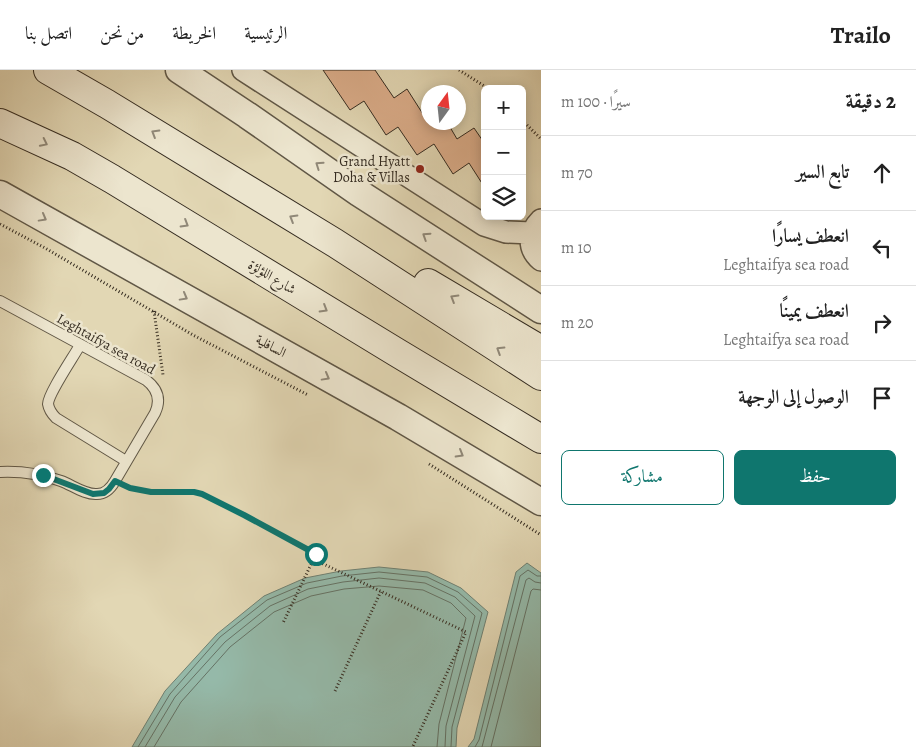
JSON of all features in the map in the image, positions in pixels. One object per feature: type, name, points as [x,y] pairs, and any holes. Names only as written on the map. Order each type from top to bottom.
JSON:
[{"type":"main road","points":[[48,70],[335,243],[541,376]]},
{"type":"main road","name":"شارع اللؤلؤة","points":[[0,123],[31,136],[80,161],[541,439]]},
{"type":"main road","points":[[335,243],[370,254],[397,266],[541,350]]},
{"type":"main road","points":[[396,352],[541,455]]},
{"type":"street","points":[[179,70],[247,115],[359,194],[541,310]]},
{"type":"street","points":[[243,70],[484,225],[506,232],[536,226]]},
{"type":"street","name":"السافلية","points":[[0,194],[398,417],[541,502]]},
{"type":"street","points":[[536,226],[530,241],[532,249],[541,260]]},
{"type":"lane","name":"Leghtaifya sea road","points":[[0,301],[146,380],[155,389],[158,401],[157,407],[115,481],[104,493],[93,494],[43,475],[24,472],[0,472]]},
{"type":"lane","points":[[80,345],[50,396],[48,405],[56,418],[126,461]]},
{"type":"path","points":[[459,70],[483,85]]},
{"type":"path","points":[[526,124],[541,139]]},
{"type":"path","points":[[0,224],[45,248],[193,335],[310,396]]},
{"type":"path","points":[[154,312],[164,375],[155,389]]},
{"type":"path","points":[[428,463],[541,535]]},
{"type":"path","points":[[115,481],[130,488],[151,492],[194,492],[202,494],[316,554],[284,623]]},
{"type":"path","points":[[313,559],[466,632],[413,746]]},
{"type":"path","points":[[335,691],[381,591]]},
{"type":"water","points":[[527,563],[541,573],[541,747],[468,747],[474,739],[516,572]]},
{"type":"water","points":[[379,567],[428,572],[461,588],[488,612],[457,728],[456,747],[132,747],[165,691],[217,634],[264,596],[305,578],[341,571]]},
{"type":"building","points":[[323,70],[375,70],[394,98],[407,89],[421,111],[421,130],[452,130],[457,139],[474,128],[481,138],[481,182],[469,163],[453,174],[434,144],[417,155],[398,127],[386,135],[364,101],[350,110]]},
{"type":"place","name":"Grand Hyatt Doha & Villas","points":[[420,169]]},
{"type":"route","points":[[43,475],[93,494],[104,493],[115,481],[130,488],[151,492],[194,492],[202,494],[316,554]]}]
